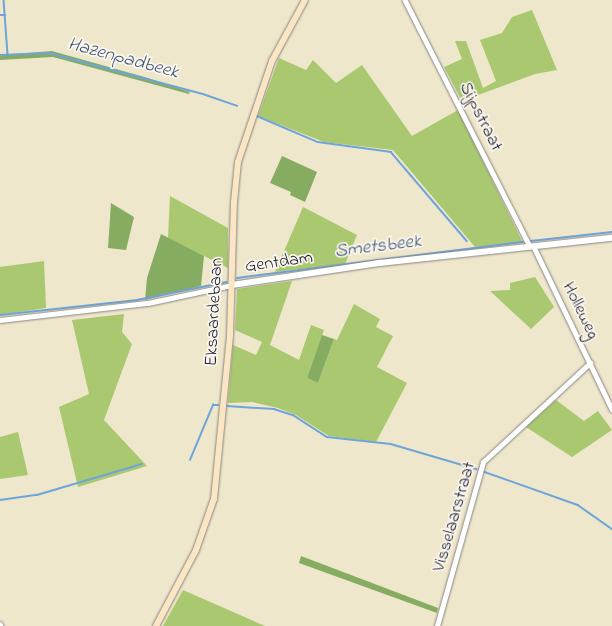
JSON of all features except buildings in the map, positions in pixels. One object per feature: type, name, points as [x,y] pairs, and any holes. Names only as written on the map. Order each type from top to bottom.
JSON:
[{"type":"main road","name":"Eksaardebaan","points":[[156,626],[189,565],[212,507],[228,363],[234,196],[240,156],[272,62],[305,0]]},
{"type":"street","name":"Sijpstraat","points":[[405,0],[532,246]]},
{"type":"street","name":"Gentdam","points":[[0,320],[148,303],[232,285],[358,266],[612,238]]},
{"type":"street","name":"Holleweg","points":[[532,246],[612,409]]},
{"type":"street","name":"Visselaarstraat","points":[[437,626],[483,462],[590,363]]},
{"type":"green space","points":[[532,10],[557,70],[535,74],[462,101],[444,67],[462,59],[455,41],[466,41],[483,88],[496,81],[480,40],[502,33],[512,17]]},
{"type":"green space","points":[[52,51],[148,78],[190,92],[189,94],[53,57],[0,60],[0,55]]},
{"type":"green space","points":[[279,58],[306,70],[313,60],[336,83],[362,65],[412,136],[458,110],[523,243],[475,247],[393,150],[324,142],[258,116]]},
{"type":"green space","points":[[282,156],[317,172],[305,202],[290,195],[291,192],[270,183]]},
{"type":"green space","points":[[170,196],[228,228],[228,268],[168,238]]},
{"type":"green space","points":[[111,203],[134,217],[126,250],[108,248]]},
{"type":"green space","points":[[303,207],[357,235],[345,264],[275,272]]},
{"type":"green space","points":[[161,234],[204,256],[201,286],[145,300],[147,278]]},
{"type":"green space","points":[[44,261],[46,308],[0,315],[0,267]]},
{"type":"green space","points":[[535,277],[554,307],[531,329],[490,291],[510,290],[510,283]]},
{"type":"green space","points":[[292,281],[270,345],[299,360],[311,325],[324,330],[307,378],[318,383],[334,339],[337,340],[354,304],[380,319],[376,327],[393,336],[377,367],[407,383],[376,442],[329,436],[296,415],[278,408],[252,402],[228,403],[233,345],[256,355],[262,342],[235,330],[237,289]]},
{"type":"green space","points":[[124,314],[122,332],[132,344],[104,420],[147,466],[78,487],[59,407],[89,394],[72,320]]},
{"type":"green space","points":[[322,335],[334,339],[318,383],[307,378]]},
{"type":"green space","points":[[556,400],[584,421],[598,411],[612,430],[572,457],[526,427]]},
{"type":"green space","points":[[18,432],[28,475],[0,479],[0,437]]},
{"type":"green space","points":[[301,556],[438,608],[437,613],[299,563]]},
{"type":"green space","points":[[183,590],[265,626],[163,626]]},
{"type":"waterway","points":[[4,0],[8,55]]},
{"type":"waterway","points":[[0,15],[5,15]]},
{"type":"waterway","name":"Hazenpadbeek","points":[[0,55],[49,53],[203,94],[237,106]]},
{"type":"waterway","name":"Hazenpadbeek","points":[[257,116],[318,142],[391,152],[467,241]]},
{"type":"waterway","name":"Smetsbeek","points":[[531,241],[612,232]]},
{"type":"waterway","name":"Smetsbeek","points":[[237,278],[523,242]]},
{"type":"waterway","name":"Smetsbeek","points":[[0,315],[137,300],[226,282]]},
{"type":"waterway","points":[[190,460],[213,405],[218,405]]},
{"type":"waterway","points":[[227,406],[274,409],[293,415],[327,437],[391,444],[476,469]]},
{"type":"waterway","points":[[0,500],[37,495],[142,464]]},
{"type":"waterway","points":[[482,471],[578,505],[612,529]]}]
